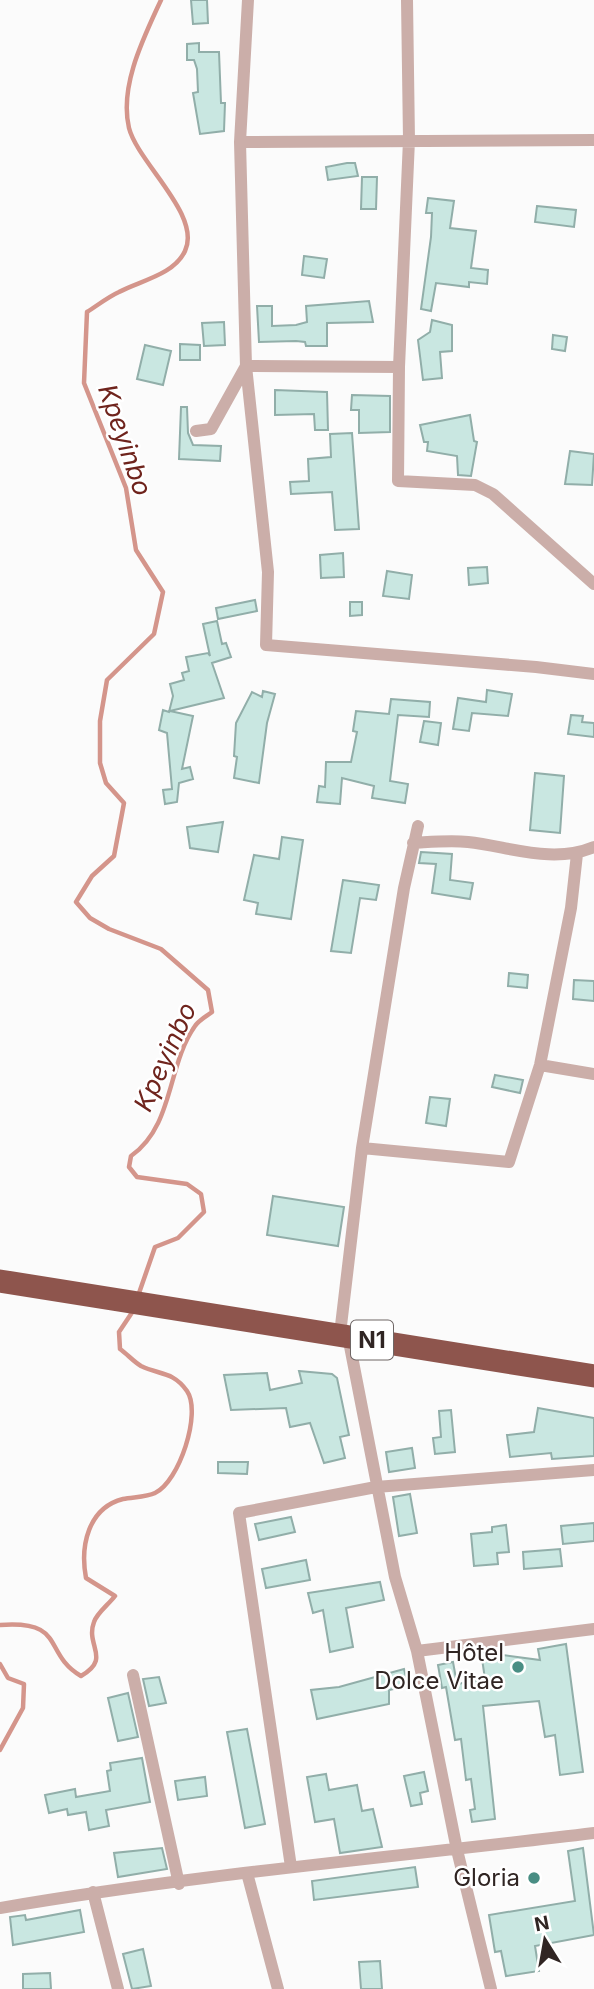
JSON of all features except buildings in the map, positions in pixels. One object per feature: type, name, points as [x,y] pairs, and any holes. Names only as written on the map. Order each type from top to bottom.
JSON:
[{"type":"highway","name":"N1","points":[[0,1281],[594,1376]]},
{"type":"street","points":[[248,0],[240,142],[246,366],[268,572],[266,645],[522,665],[594,674]]},
{"type":"street","points":[[407,0],[409,140],[399,367],[398,481],[475,485],[492,494],[594,584]]},
{"type":"street","points":[[240,142],[594,140]]},
{"type":"street","points":[[246,366],[399,367]]},
{"type":"street","points":[[196,431],[211,429],[246,366]]},
{"type":"street","points":[[418,826],[413,842],[362,1148],[344,1335],[395,1577],[417,1651],[457,1850],[491,1989]]},
{"type":"street","points":[[413,842],[466,842],[533,854],[577,854],[594,847]]},
{"type":"street","points":[[362,1148],[509,1162],[540,1065],[571,908],[577,854]]},
{"type":"street","points":[[540,1065],[594,1074]]},
{"type":"street","points":[[291,1867],[239,1513],[376,1487],[594,1470]]},
{"type":"street","points":[[417,1651],[594,1629]]},
{"type":"street","points":[[133,1675],[179,1884]]},
{"type":"street","points":[[0,1908],[93,1892],[179,1884],[247,1872],[594,1833]]},
{"type":"street","points":[[247,1872],[278,1989]]},
{"type":"street","points":[[93,1892],[118,1989]]},
{"type":"waterway","name":"Kpeyinbo","points":[[138,1296],[155,1247],[178,1238],[204,1212],[201,1194],[187,1184],[137,1177],[129,1167],[131,1156],[145,1143],[163,1112],[186,1042],[197,1024],[212,1012],[208,990],[161,949],[109,929],[90,918],[76,902],[92,876],[114,856],[124,803],[106,783],[100,763],[100,721],[107,680],[154,634],[163,592],[136,550],[126,488],[84,383],[87,312],[115,294],[165,272],[180,259],[188,237],[177,205],[135,142],[129,128],[127,112],[127,95],[135,62],[161,0]]},
{"type":"waterway","name":"Kpeyinbo","points":[[0,1625],[21,1625],[45,1633],[61,1658],[81,1676],[95,1663],[92,1630],[94,1622],[115,1596],[86,1578],[84,1553],[89,1530],[94,1520],[111,1504],[155,1493],[164,1486],[180,1462],[192,1415],[191,1401],[182,1385],[171,1377],[141,1366],[120,1349],[119,1332],[135,1308]]},
{"type":"waterway","name":"Kpeyinbo","points":[[0,1664],[8,1678],[24,1684],[23,1708],[0,1750]]},
{"type":"place","name":"Hôtel Dolce Vitae","points":[[518,1667]]},
{"type":"place","name":"Gloria","points":[[534,1878]]}]
